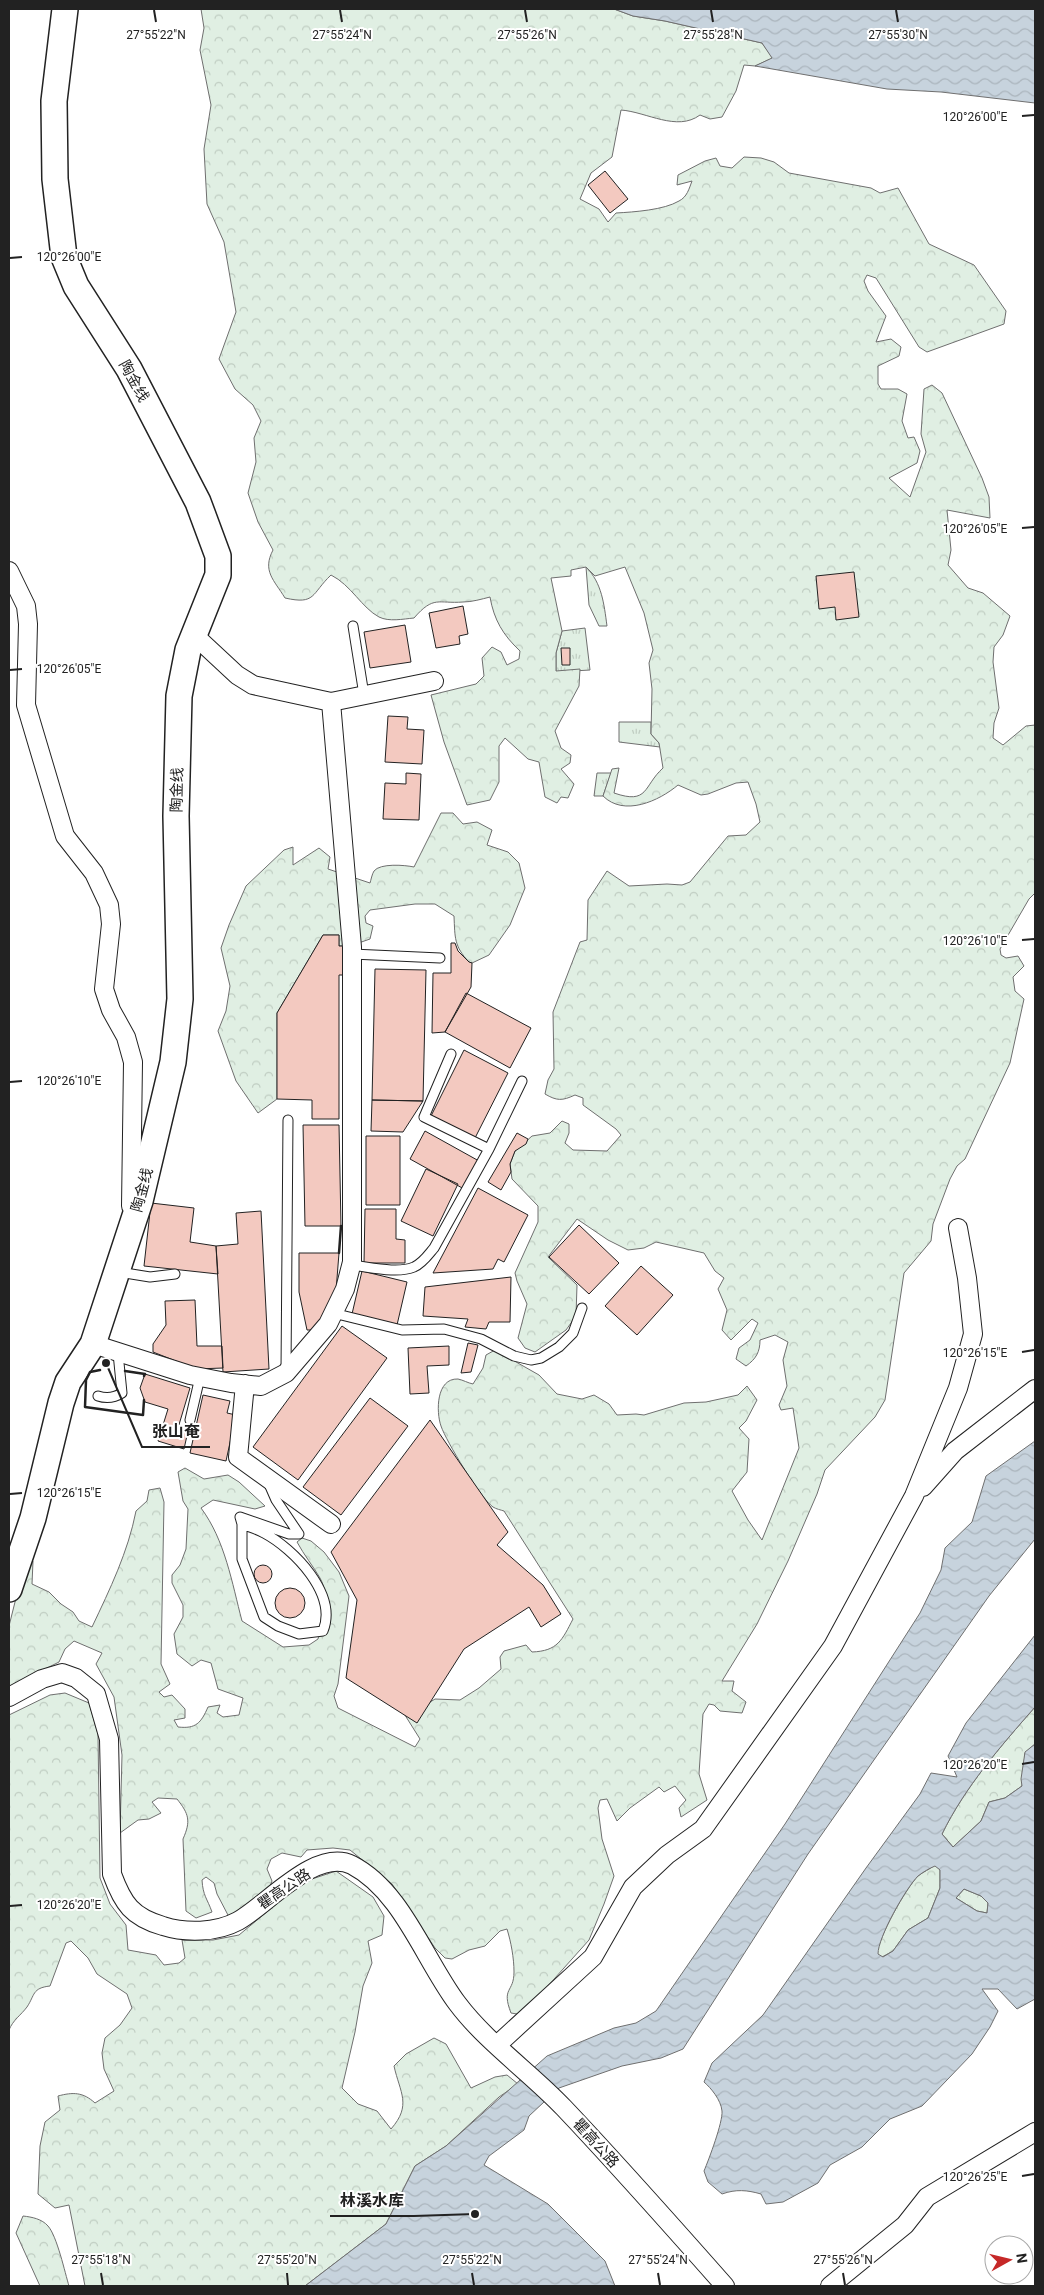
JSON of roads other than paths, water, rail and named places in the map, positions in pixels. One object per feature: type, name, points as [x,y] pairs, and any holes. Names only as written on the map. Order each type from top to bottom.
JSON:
[{"type":"street","name":"陶金线","points":[[9,1589],[33,1518],[60,1403],[68,1382],[93,1344],[118,1271],[140,1200],[173,1062],[180,998],[176,816],[179,696],[188,650],[218,575],[218,556],[198,502],[129,369],[76,286],[64,257],[56,179],[54,100],[65,9]]},
{"type":"street","points":[[9,572],[26,606],[28,624],[26,705],[65,836],[94,873],[109,905],[112,924],[104,989],[111,1010],[126,1037],[134,1062],[131,1227]]},
{"type":"street","points":[[194,635],[237,675],[253,684],[331,702],[434,681]]},
{"type":"street","points":[[93,1344],[200,1377],[261,1386],[286,1372],[328,1324],[346,1289],[352,1266],[353,1216],[352,954],[331,702]]},
{"type":"street","points":[[497,2045],[593,1957],[633,1886],[667,1855],[704,1828],[833,1646],[914,1496],[958,1388],[973,1334],[967,1278],[958,1228]]},
{"type":"street","points":[[245,1384],[238,1457],[331,1524]]},
{"type":"street","points":[[914,1496],[955,1450],[1035,1388]]},
{"type":"street","name":"瞿高公路","points":[[9,1697],[42,1679],[62,1673],[76,1678],[96,1694],[109,1740],[112,1874],[125,1902],[130,1909],[144,1920],[180,1931],[207,1930],[236,1922],[300,1875],[328,1862],[342,1862],[352,1866],[379,1884],[394,1901],[458,2004],[512,2061],[562,2106],[725,2286]]},
{"type":"street","points":[[830,2286],[905,2225],[927,2197],[1035,2132]]},
{"type":"lane","points":[[353,626],[364,695]]},
{"type":"lane","points":[[352,954],[440,958]]},
{"type":"lane","points":[[451,1054],[424,1117],[489,1148]]},
{"type":"lane","points":[[352,1266],[393,1269],[414,1267],[423,1261],[434,1248],[489,1148],[522,1081]]},
{"type":"lane","points":[[286,1372],[288,1120]]},
{"type":"lane","points":[[118,1271],[150,1277],[175,1274]]},
{"type":"lane","points":[[334,1313],[402,1330],[444,1329],[481,1339],[514,1356],[531,1360],[541,1358],[559,1347],[573,1333],[582,1308]]},
{"type":"lane","points":[[98,1396],[105,1398],[116,1397],[122,1393],[118,1353]]},
{"type":"lane","points":[[190,1420],[200,1377]]},
{"type":"lane","points":[[242,1524],[264,1533],[298,1558],[321,1590],[326,1622],[323,1631],[299,1634],[278,1626],[264,1617],[242,1559],[242,1524],[240,1517],[289,1534],[299,1534],[276,1500],[267,1479]]},
{"type":"water","points":[[614,9],[1035,9],[1035,103],[941,92],[887,89],[755,66],[772,58],[762,43],[665,21],[633,16]]},
{"type":"water","points":[[1035,1441],[1035,1539],[989,1596],[808,1854],[683,2049],[661,2058],[622,2066],[559,2088],[529,2116],[524,2130],[489,2156],[484,2165],[548,2204],[605,2261],[615,2286],[305,2286],[386,2224],[415,2166],[446,2146],[547,2056],[614,2028],[636,2023],[656,2011],[785,1824],[920,1613],[941,1570],[945,1548],[972,1522],[986,1476]]},
{"type":"water","points":[[1035,1635],[1035,1707],[996,1752],[972,1784],[942,1834],[953,1847],[981,1821],[989,1802],[1005,1798],[1022,1786],[1021,1779],[1025,1752],[1035,1744],[1035,1999],[1017,2009],[998,1989],[982,1989],[998,2011],[972,2054],[922,2106],[890,2119],[862,2147],[830,2165],[818,2183],[783,2202],[766,2204],[761,2194],[737,2191],[722,2194],[708,2182],[704,2171],[722,2116],[718,2099],[704,2082],[712,2063],[763,2015],[920,1794],[931,1773],[957,1777],[948,1756],[966,1723]],"holes":[[[935,1866],[940,1870],[940,1888],[928,1918],[908,1930],[893,1951],[883,1957],[878,1954],[887,1925],[907,1891],[918,1876]],[[964,1889],[981,1896],[988,1903],[987,1913],[977,1911],[956,1898]]]},
{"type":"place","name":"张山奄","points":[[106,1363]]},
{"type":"place","name":"林溪水库","points":[[475,2214]]}]
